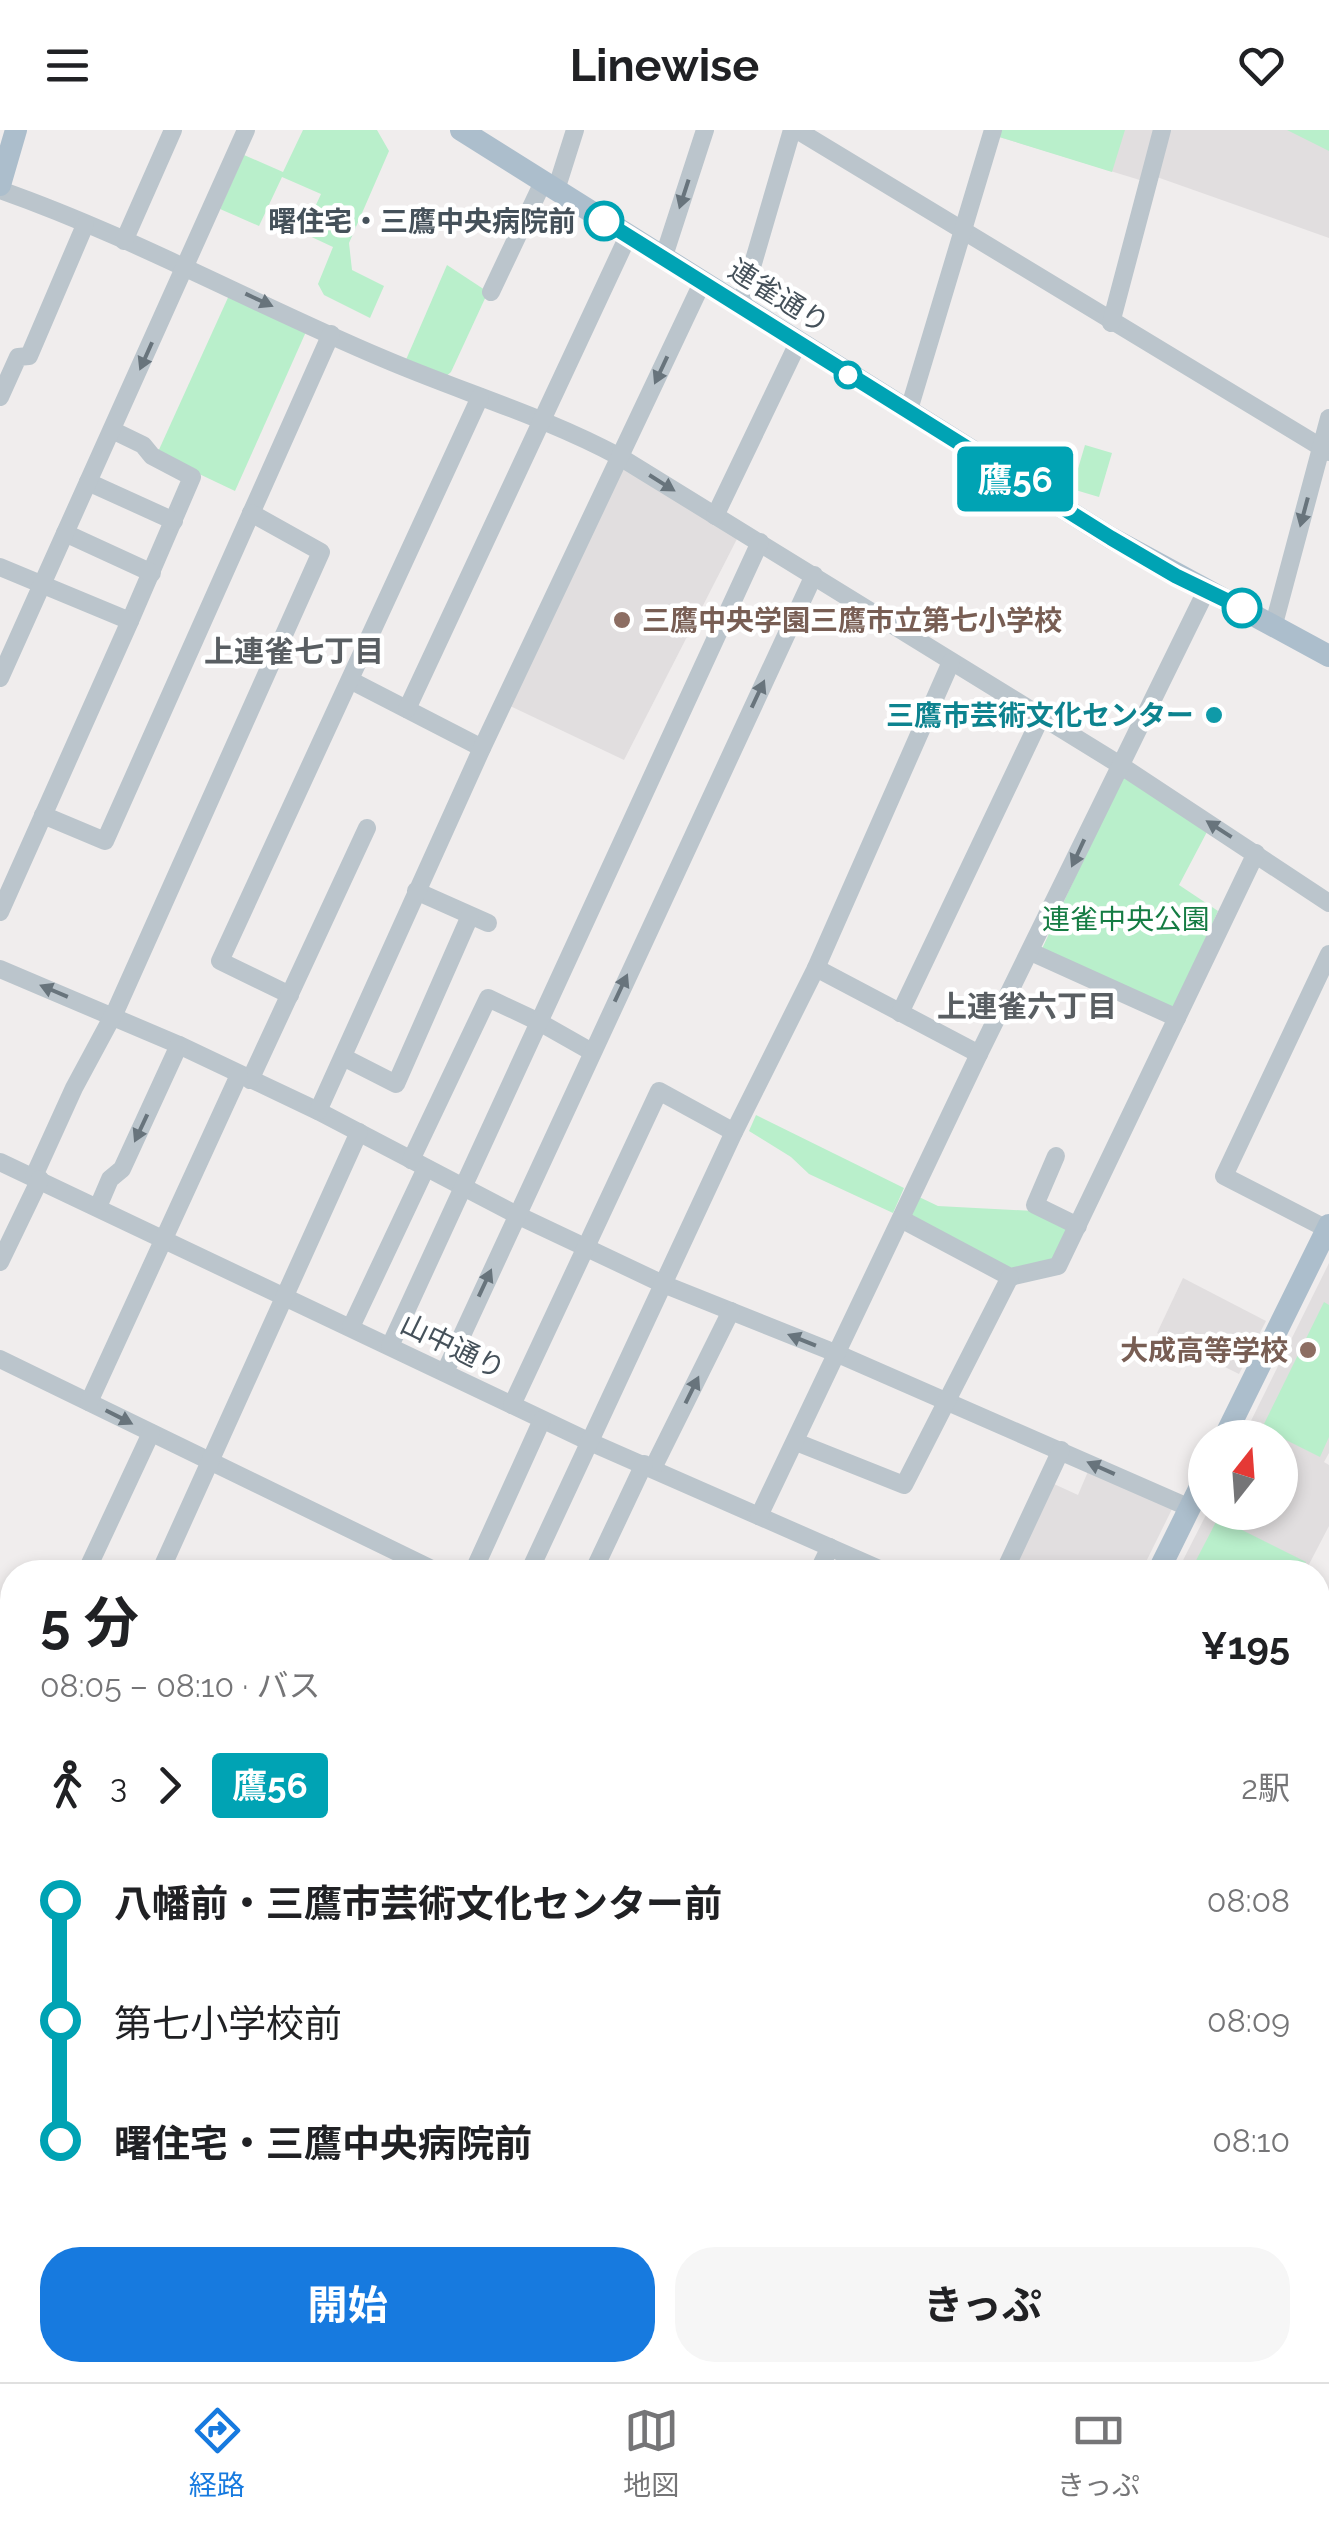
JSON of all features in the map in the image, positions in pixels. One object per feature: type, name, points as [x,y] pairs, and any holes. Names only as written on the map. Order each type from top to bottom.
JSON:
[{"type":"main road","points":[[0,188],[16,130]]},
{"type":"main road","name":"連雀通り","points":[[474,134],[740,308],[1111,538],[1329,656]]},
{"type":"main road","points":[[1233,1420],[1328,1227]]},
{"type":"main road","points":[[1164,1560],[1188,1512]]},
{"type":"street","points":[[124,241],[174,130]]},
{"type":"street","points":[[0,678],[246,130]]},
{"type":"street","points":[[491,292],[550,186],[575,130]]},
{"type":"street","points":[[663,259],[705,130]]},
{"type":"street","points":[[740,308],[795,130],[1325,450]]},
{"type":"street","points":[[908,413],[993,130]]},
{"type":"street","points":[[1111,322],[1162,130]]},
{"type":"street","points":[[0,188],[186,267],[380,358],[541,420],[620,456],[1120,764],[1329,902]]},
{"type":"street","points":[[0,397],[18,357],[28,356],[85,225]]},
{"type":"street","points":[[408,709],[628,236]]},
{"type":"street","points":[[318,1111],[482,748],[702,283]]},
{"type":"street","points":[[43,815],[105,841],[331,334]]},
{"type":"street","points":[[715,516],[798,344]]},
{"type":"street","points":[[290,995],[220,961],[480,397]]},
{"type":"street","points":[[1274,624],[1325,450],[1329,418]]},
{"type":"street","points":[[0,912],[192,476],[152,456],[143,444],[112,430]]},
{"type":"street","points":[[88,482],[174,521]]},
{"type":"street","points":[[0,1262],[321,552],[251,513]]},
{"type":"street","points":[[65,533],[152,573]]},
{"type":"street","points":[[390,1346],[760,542]]},
{"type":"street","points":[[0,567],[130,621]]},
{"type":"street","points":[[445,1372],[814,575]]},
{"type":"street","points":[[759,1516],[979,1054],[1206,592]]},
{"type":"street","points":[[535,1560],[734,1132],[816,968],[951,662]]},
{"type":"street","points":[[350,680],[482,748]]},
{"type":"street","points":[[900,1012],[1041,717]]},
{"type":"street","points":[[89,1402],[164,1237],[290,995],[367,828]]},
{"type":"street","points":[[901,1219],[1010,1277],[1058,1266],[1256,853]]},
{"type":"street","points":[[343,1057],[396,1084],[479,920],[416,891]]},
{"type":"street","points":[[1031,952],[1177,1018]]},
{"type":"street","points":[[1328,1227],[1224,1176],[1329,954]]},
{"type":"street","points":[[816,968],[979,1054]]},
{"type":"street","points":[[0,969],[180,1045],[586,1249],[1188,1507]]},
{"type":"street","points":[[351,1328],[488,998],[592,1052]]},
{"type":"street","points":[[98,1206],[110,1178],[122,1169],[180,1045]]},
{"type":"street","points":[[512,1405],[659,1091],[734,1132]]},
{"type":"street","points":[[165,1560],[359,1132]]},
{"type":"street","points":[[1056,1156],[1034,1205],[1078,1226]]},
{"type":"street","name":"山中通り","points":[[0,1162],[542,1420],[859,1560]]},
{"type":"street","points":[[796,1442],[904,1485],[1010,1277]]},
{"type":"street","points":[[599,1560],[730,1312]]},
{"type":"street","points":[[0,1359],[405,1560]]},
{"type":"street","points":[[478,1560],[542,1420]]},
{"type":"street","points":[[92,1560],[151,1433]]},
{"type":"street","points":[[1010,1560],[1061,1450]]},
{"type":"street","points":[[824,1560],[830,1547]]},
{"type":"shaded area","points":[[997,130],[1156,130],[1143,181],[996,136]]},
{"type":"shaded area","points":[[1166,130],[1329,130],[1329,238],[1154,176]]},
{"type":"shaded area","name":"三鷹中央学園三鷹市立第七小学校","points":[[625,462],[739,535],[624,760],[508,705]]},
{"type":"shaded area","name":"大成高等学校","points":[[1329,1263],[1329,1453],[1324,1462],[1329,1465],[1329,1526],[1311,1560],[1183,1560],[1198,1530],[1298,1530],[1298,1420],[1251,1420]]},
{"type":"shaded area","name":"大成高等学校","points":[[1183,1278],[1266,1321],[1239,1374],[1157,1333]]},
{"type":"shaded area","points":[[1089,1469],[1173,1507],[1147,1560],[1019,1560],[1054,1484],[1078,1495]]},
{"type":"green space","points":[[303,130],[377,130],[389,151],[349,243],[352,270],[384,286],[370,318],[324,295],[318,284],[333,247],[303,233],[321,194],[282,177],[259,226],[220,209],[244,155],[283,172]]},
{"type":"green space","points":[[997,130],[1125,130],[1112,172],[996,136]]},
{"type":"green space","points":[[1287,130],[1329,130],[1329,151]]},
{"type":"green space","points":[[447,265],[488,292],[451,372],[445,377],[405,362]]},
{"type":"green space","points":[[231,291],[309,325],[235,491],[157,454]]},
{"type":"green space","points":[[1085,445],[1112,453],[1099,497],[1072,489]]},
{"type":"green space","name":"連雀中央公園","points":[[1122,776],[1209,828],[1179,885],[1218,911],[1173,1011],[1041,951]]},
{"type":"green space","points":[[756,1115],[904,1188],[893,1213],[809,1174],[791,1157],[749,1131]]},
{"type":"green space","points":[[917,1196],[938,1206],[1034,1211],[1071,1227],[1055,1260],[1013,1274],[906,1218]]},
{"type":"green space","points":[[1324,1302],[1329,1305],[1329,1437],[1320,1457],[1298,1446],[1298,1420],[1266,1420]]},
{"type":"green space","points":[[1212,1530],[1242,1530],[1302,1560],[1196,1560]]},
{"type":"bus line","name":"鷹56","points":[[604,221],[1111,538],[1242,608]]},
{"type":"place","name":"曙住宅・三鷹中央病院前","points":[[604,221]]},
{"type":"place","name":"三鷹中央学園三鷹市立第七小学校","points":[[622,620]]},
{"type":"place","name":"三鷹市芸術文化センター","points":[[1214,715]]},
{"type":"place","name":"大成高等学校","points":[[1308,1350]]},
{"type":"district","name":"上連雀七丁目","points":[[294,652]]},
{"type":"district","name":"上連雀六丁目","points":[[1027,1007]]}]
